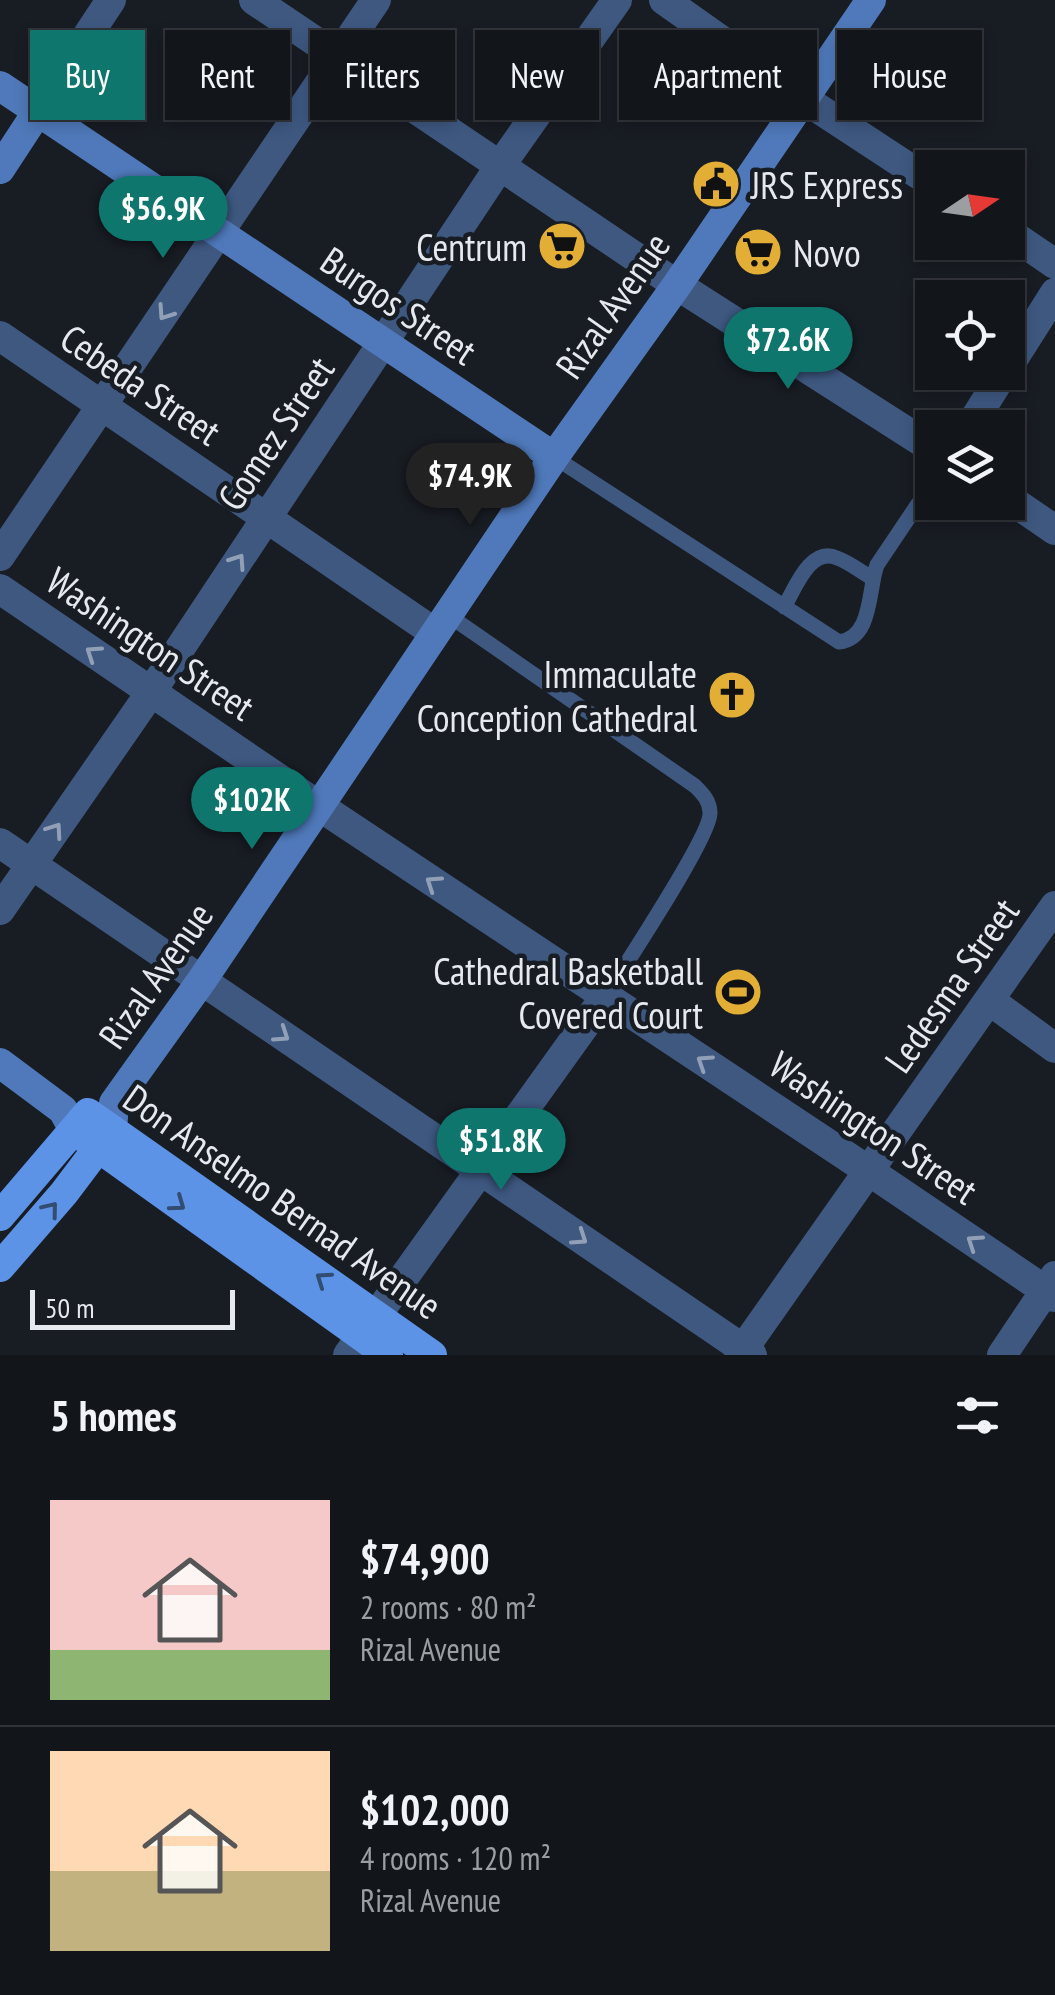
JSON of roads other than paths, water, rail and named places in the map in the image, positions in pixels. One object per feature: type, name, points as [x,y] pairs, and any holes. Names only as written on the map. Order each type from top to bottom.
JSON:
[{"type":"main road","name":"Rizal Avenue","points":[[817,80],[871,0]]},
{"type":"main road","name":"Burgos Street","points":[[0,86],[30,107]]},
{"type":"main road","points":[[0,170],[33,120]]},
{"type":"main road","name":"Burgos Street","points":[[50,120],[554,457]]},
{"type":"main road","name":"Rizal Avenue","points":[[92,1122],[202,980],[554,457],[790,120]]},
{"type":"main road","points":[[0,1063],[92,1122]]},
{"type":"main road","points":[[0,1216],[92,1122]]},
{"type":"main road","points":[[0,1268],[45,1216],[92,1122]]},
{"type":"main road","name":"Don Anselmo Bernad Avenue","points":[[92,1122],[388,1355]]},
{"type":"main road","name":"Don Anselmo Bernad Avenue","points":[[362,1336],[432,1355]]},
{"type":"street","points":[[91,30],[111,0]]},
{"type":"street","points":[[254,0],[310,37]]},
{"type":"street","points":[[356,30],[376,0]]},
{"type":"street","name":"Gomez Street","points":[[0,910],[500,166],[617,0]]},
{"type":"street","points":[[664,0],[706,30]]},
{"type":"street","points":[[0,556],[310,98]]},
{"type":"street","points":[[817,108],[915,172]]},
{"type":"street","points":[[432,120],[676,285],[915,437]]},
{"type":"street","points":[[1025,244],[1055,264]]},
{"type":"street","points":[[1025,340],[1055,293]]},
{"type":"street","name":"Cebeda Street","points":[[0,336],[266,518],[442,624]]},
{"type":"street","points":[[1025,510],[1055,530]]},
{"type":"street","name":"Washington Street","points":[[0,589],[605,997],[1052,1288]]},
{"type":"street","points":[[0,842],[744,1353]]},
{"type":"street","name":"Ledesma Street","points":[[744,1353],[1055,906]]},
{"type":"street","points":[[362,1336],[605,997]]},
{"type":"street","points":[[989,1000],[1055,1048]]},
{"type":"street","points":[[1002,1355],[1052,1288]]},
{"type":"lane","points":[[554,457],[838,642],[846,642],[865,619],[878,564],[915,508]]},
{"type":"lane","points":[[784,607],[810,563],[818,557],[837,557],[872,578]]},
{"type":"lane","points":[[442,624],[696,786],[706,798],[709,823],[696,849],[605,997]]},
{"type":"place","name":"JRS Express","points":[[716,184]]},
{"type":"place","name":"Centrum","points":[[562,246]]},
{"type":"place","name":"Novo","points":[[758,252]]},
{"type":"place","name":"Immaculate Conception Cathedral","points":[[732,695]]},
{"type":"place","name":"Cathedral Basketball Covered Court","points":[[738,992]]}]
